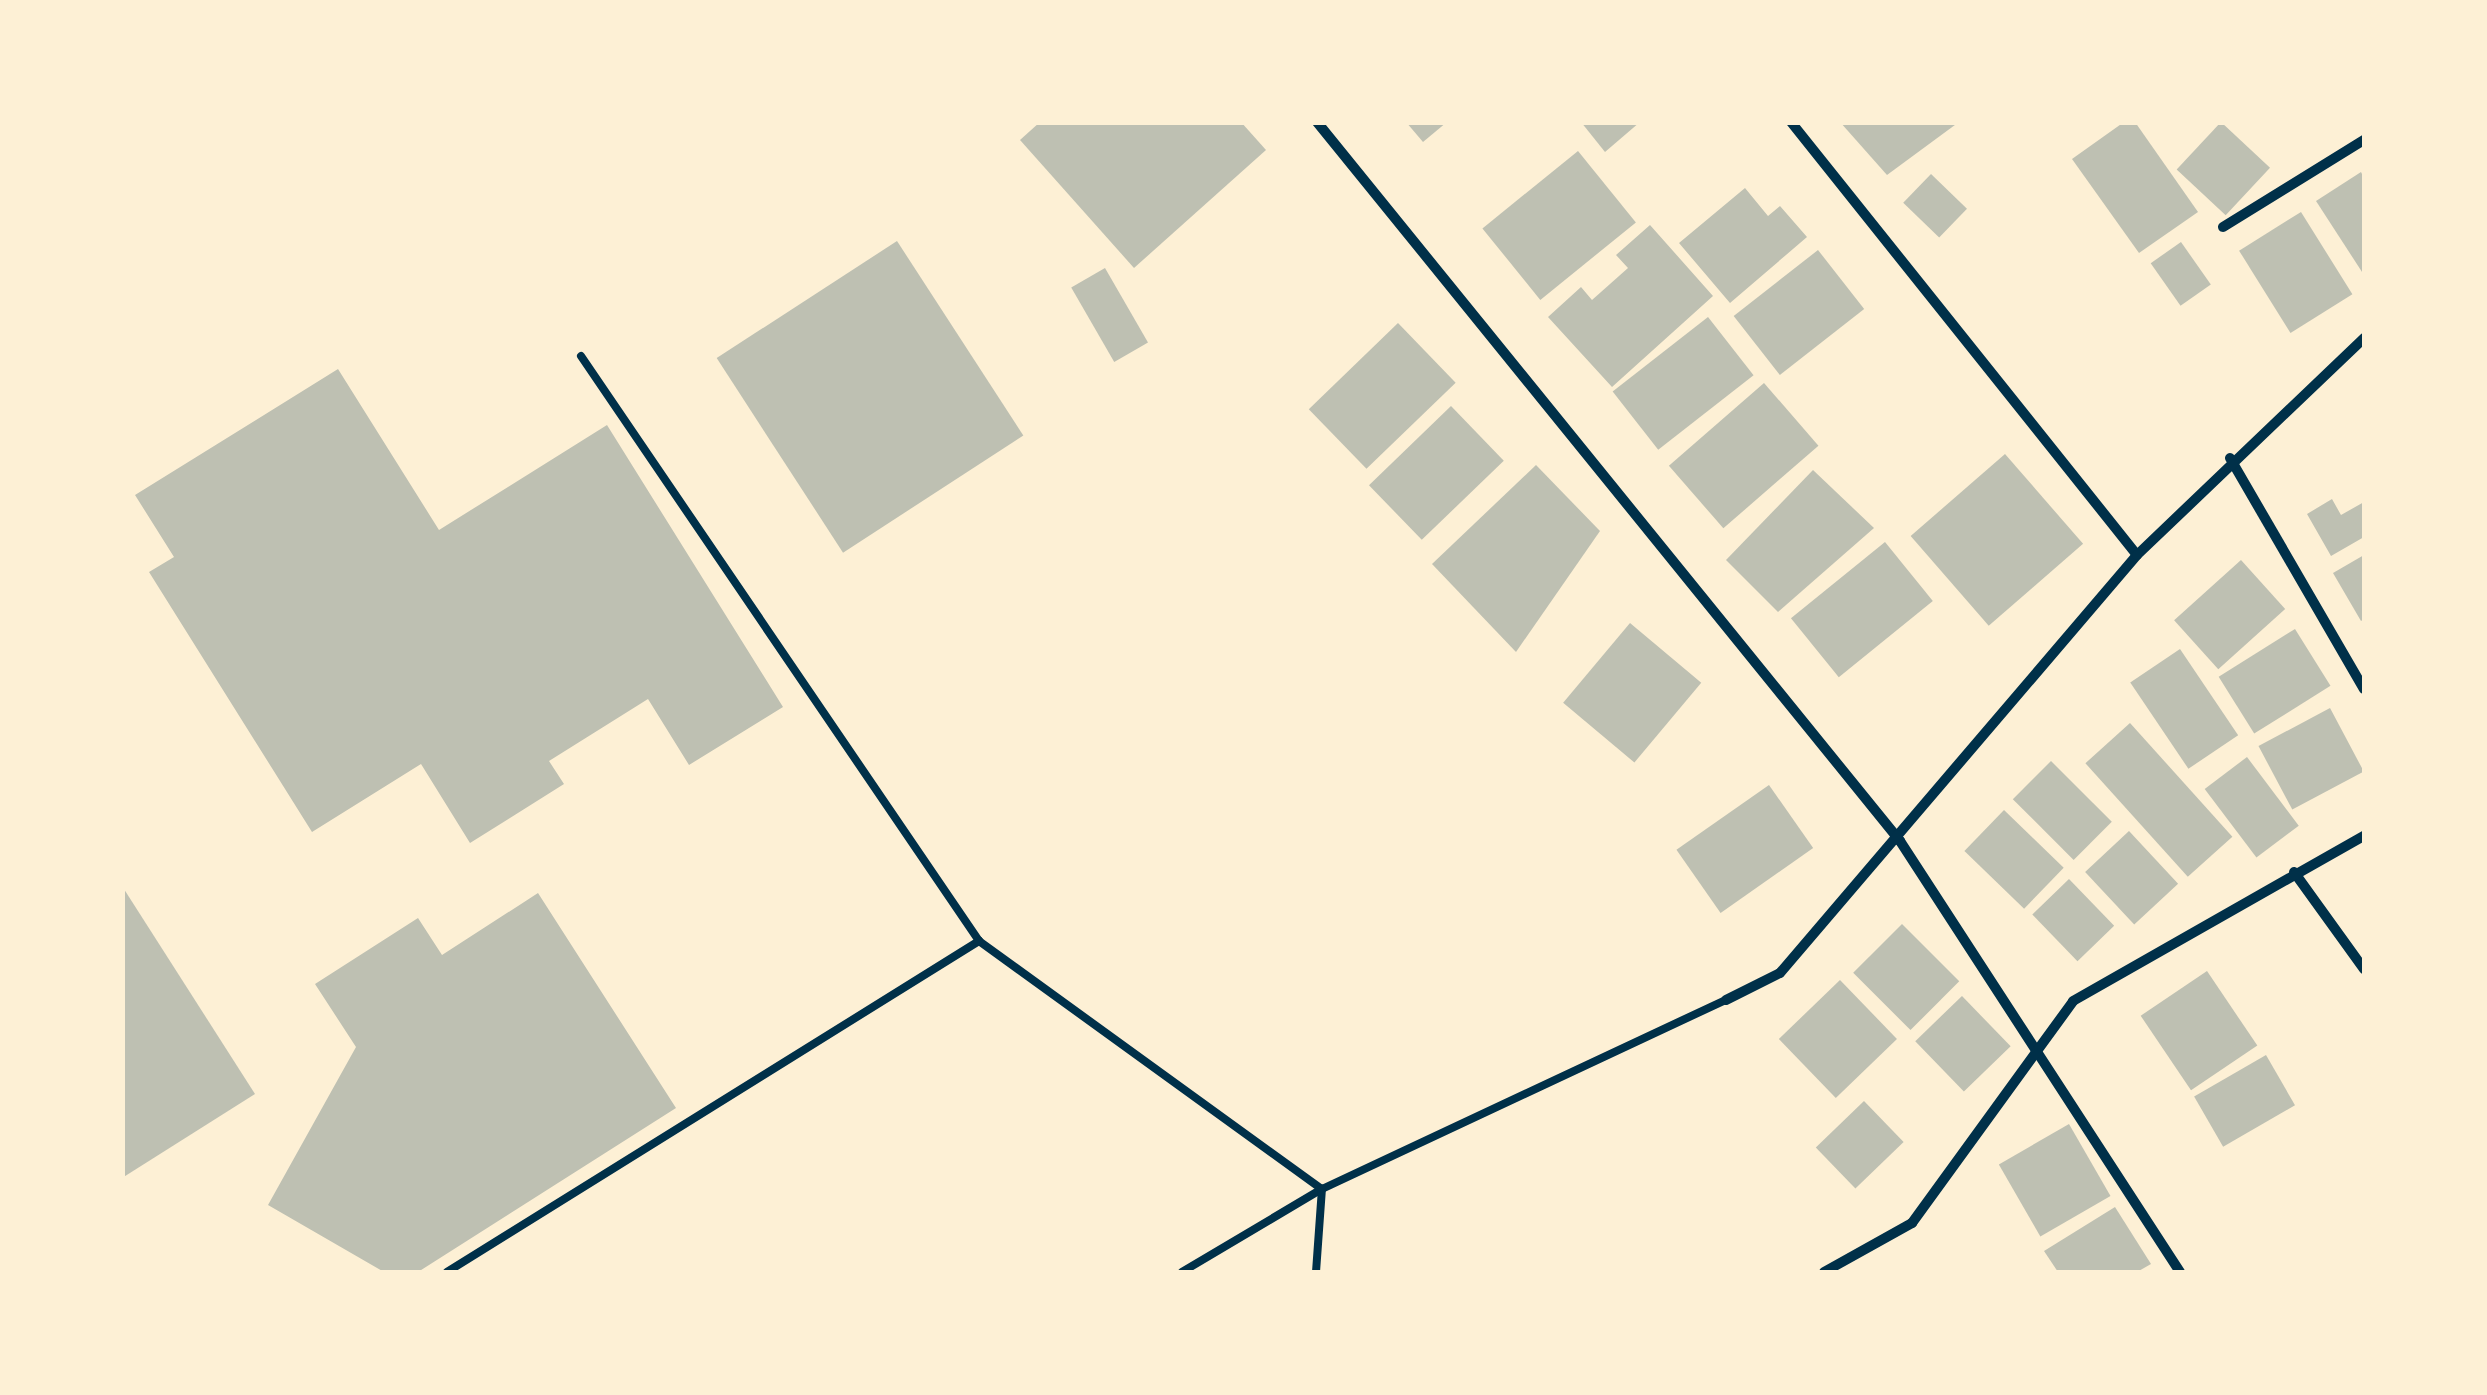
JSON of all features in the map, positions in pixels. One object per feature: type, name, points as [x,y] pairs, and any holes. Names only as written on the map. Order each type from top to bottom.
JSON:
[{"type":"street","points":[[1316,122],[1900,841],[2036,1043],[2180,1272]]},
{"type":"street","points":[[1790,122],[2136,555]]},
{"type":"street","points":[[2223,227],[2364,140]]},
{"type":"street","points":[[1726,1000],[1780,973],[1900,841],[2136,555],[2230,458],[2364,338]]},
{"type":"street","points":[[2230,458],[2364,690]]},
{"type":"street","points":[[1824,1272],[1912,1223],[1995,1120],[2036,1043],[2073,1000],[2294,872],[2364,836]]},
{"type":"street","points":[[2294,872],[2364,969]]},
{"type":"lane","points":[[581,356],[980,941],[1322,1189]]},
{"type":"lane","points":[[447,1272],[980,941]]},
{"type":"lane","points":[[1182,1272],[1322,1189],[1726,1000]]},
{"type":"lane","points":[[1316,1272],[1322,1189]]},
{"type":"building","points":[[1040,122],[1241,122],[1266,150],[1134,268],[1020,140]]},
{"type":"building","points":[[1406,122],[1447,122],[1423,142]]},
{"type":"building","points":[[1581,122],[1640,122],[1605,152]]},
{"type":"building","points":[[1840,122],[1959,122],[1887,175]]},
{"type":"building","points":[[2124,122],[2135,122],[2198,212],[2139,253],[2072,159]]},
{"type":"building","points":[[2221,122],[2270,168],[2226,215],[2177,170]]},
{"type":"building","points":[[1578,151],[1636,222],[1540,300],[1482,228]]},
{"type":"building","points":[[2361,172],[2364,178],[2364,275],[2316,201]]},
{"type":"building","points":[[1931,174],[1967,209],[1939,238],[1903,203]]},
{"type":"building","points":[[1745,188],[1768,216],[1780,206],[1807,237],[1730,303],[1679,243]]},
{"type":"building","points":[[2301,212],[2352,294],[2290,333],[2239,251]]},
{"type":"building","points":[[1650,225],[1713,296],[1612,387],[1548,317],[1581,287],[1592,300],[1628,268],[1616,255]]},
{"type":"building","points":[[897,241],[1023,436],[843,553],[717,358]]},
{"type":"building","points":[[2181,242],[2211,285],[2181,306],[2151,263]]},
{"type":"building","points":[[1818,250],[1864,309],[1780,375],[1734,316]]},
{"type":"building","points":[[1105,268],[1148,342],[1114,362],[1071,288]]},
{"type":"building","points":[[1708,317],[1754,375],[1658,450],[1613,391]]},
{"type":"building","points":[[1398,323],[1456,383],[1366,469],[1309,409]]},
{"type":"building","points":[[338,369],[439,530],[607,425],[783,707],[689,765],[648,699],[549,761],[564,784],[470,843],[421,764],[312,832],[149,572],[174,557],[135,495]]},
{"type":"building","points":[[1764,383],[1818,446],[1723,528],[1669,466]]},
{"type":"building","points":[[1451,406],[1504,461],[1422,540],[1369,485]]},
{"type":"building","points":[[2005,454],[2083,544],[1989,626],[1911,536]]},
{"type":"building","points":[[1536,465],[1600,531],[1516,652],[1432,564]]},
{"type":"building","points":[[1813,470],[1874,528],[1778,612],[1726,560]]},
{"type":"building","points":[[2332,499],[2341,515],[2364,502],[2364,537],[2331,556],[2307,514]]},
{"type":"building","points":[[1885,542],[1933,601],[1839,677],[1791,618]]},
{"type":"building","points":[[2364,555],[2364,619],[2361,621],[2333,573]]},
{"type":"building","points":[[2241,560],[2285,609],[2218,669],[2174,620]]},
{"type":"building","points":[[1630,623],[1701,683],[1634,762],[1563,703]]},
{"type":"building","points":[[2295,629],[2331,686],[2254,734],[2219,677]]},
{"type":"building","points":[[2180,649],[2238,735],[2188,769],[2130,683]]},
{"type":"building","points":[[2330,708],[2364,772],[2292,810],[2258,746]]},
{"type":"building","points":[[2130,723],[2232,837],[2188,877],[2085,763]]},
{"type":"building","points":[[2247,757],[2299,826],[2256,858],[2205,789]]},
{"type":"building","points":[[2051,761],[2112,822],[2074,860],[2013,799]]},
{"type":"building","points":[[1769,785],[1813,848],[1721,913],[1676,850]]},
{"type":"building","points":[[2004,810],[2064,868],[2024,909],[1964,851]]},
{"type":"building","points":[[2129,831],[2178,884],[2134,925],[2085,872]]},
{"type":"building","points":[[2069,879],[2114,926],[2077,961],[2032,914]]},
{"type":"building","points":[[122,886],[255,1094],[122,1178]]},
{"type":"building","points":[[538,893],[676,1108],[418,1272],[384,1272],[268,1205],[356,1047],[315,984],[418,918],[442,955]]},
{"type":"building","points":[[1902,924],[1959,981],[1910,1030],[1853,973]]},
{"type":"building","points":[[2207,971],[2257,1046],[2191,1090],[2141,1016]]},
{"type":"building","points":[[1840,980],[1897,1039],[1836,1098],[1779,1039]]},
{"type":"building","points":[[1962,996],[2011,1046],[1964,1092],[1915,1041]]},
{"type":"building","points":[[2266,1055],[2295,1105],[2223,1147],[2194,1096]]},
{"type":"building","points":[[1864,1101],[1904,1142],[1855,1189],[1816,1148]]},
{"type":"building","points":[[2069,1124],[2110,1196],[2040,1236],[1999,1164]]},
{"type":"building","points":[[2115,1207],[2151,1264],[2137,1272],[2058,1272],[2044,1251]]}]
